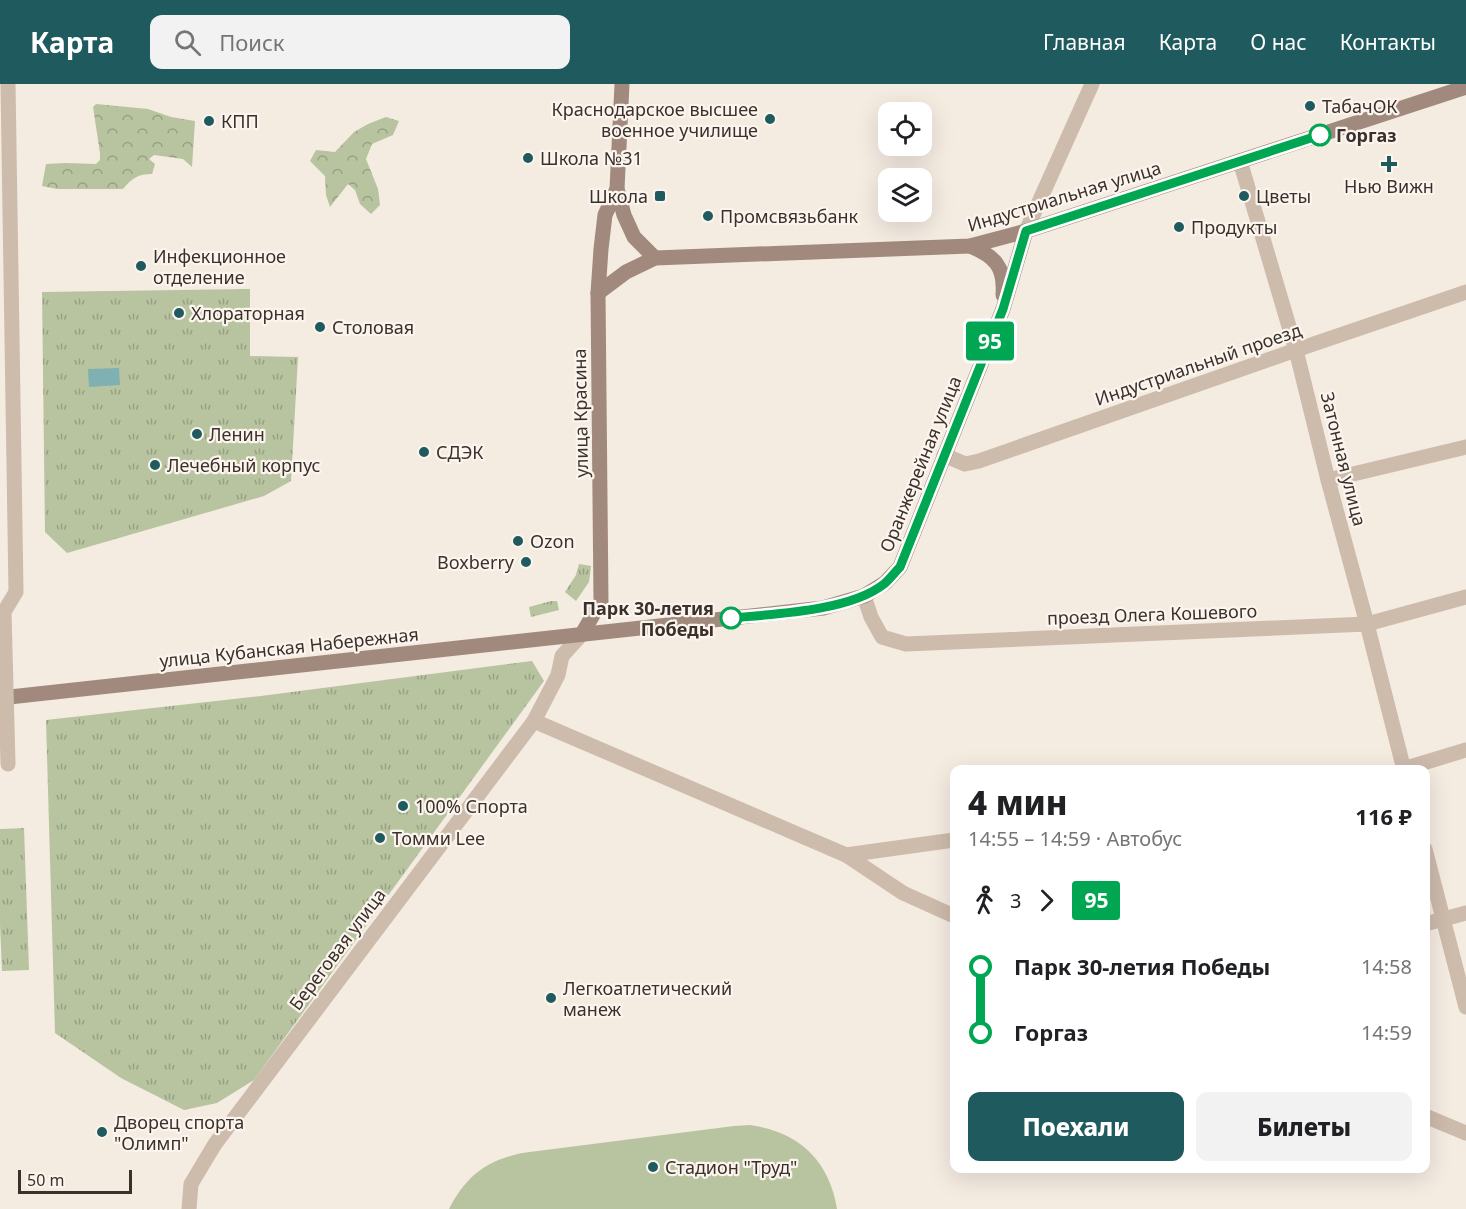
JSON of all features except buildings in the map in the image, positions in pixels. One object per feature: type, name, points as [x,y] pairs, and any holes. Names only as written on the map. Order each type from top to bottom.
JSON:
[{"type":"main road","name":"улица Красина","points":[[622,84],[617,189],[624,215],[634,237],[655,258]]},
{"type":"main road","name":"Индустриальная улица","points":[[598,293],[626,272],[655,258],[970,246],[1026,231],[1466,87]]},
{"type":"main road","name":"улица Красина","points":[[582,634],[601,601],[598,293],[605,215],[617,189]]},
{"type":"main road","name":"Оранжерейная улица","points":[[582,634],[823,608],[864,596],[885,584],[900,567],[1003,309],[1026,231]]},
{"type":"main road","points":[[970,246],[987,253],[1001,270],[1004,286],[1003,309]]},
{"type":"main road","name":"улица Кубанская Набережная","points":[[0,698],[582,634]]},
{"type":"street","points":[[8,84],[16,592],[4,612],[8,764]]},
{"type":"street","points":[[1026,231],[1092,84]]},
{"type":"street","name":"Затонная улица","points":[[1240,161],[1296,350],[1328,480],[1368,624],[1401,765]]},
{"type":"street","name":"Индустриальный проезд","points":[[944,455],[965,464],[979,461],[1466,292]]},
{"type":"street","points":[[1328,480],[1466,447]]},
{"type":"street","name":"проезд Олега Кошевого","points":[[864,596],[871,617],[882,637],[906,644],[1368,624],[1466,597]]},
{"type":"street","name":"Береговая улица","points":[[189,1209],[191,1184],[215,1144],[534,721],[558,675],[562,656],[582,634]]},
{"type":"street","points":[[534,721],[846,855],[903,893],[950,914]]},
{"type":"street","points":[[1415,765],[1466,750]]},
{"type":"street","points":[[846,855],[950,841]]},
{"type":"street","points":[[1430,867],[1466,1007]]},
{"type":"street","points":[[1430,923],[1466,913]]},
{"type":"street","points":[[1430,1118],[1466,1133]]},
{"type":"green space","points":[[96,104],[148,109],[171,117],[195,121],[192,167],[183,159],[154,155],[149,159],[155,164],[152,174],[136,177],[123,189],[57,189],[42,186],[46,164],[96,164],[100,160],[93,107]]},
{"type":"green space","points":[[386,117],[399,121],[393,135],[372,144],[366,159],[378,189],[380,205],[371,214],[360,204],[355,190],[348,184],[330,207],[326,195],[325,176],[310,161],[316,150],[335,152],[354,132]]},
{"type":"green space","points":[[250,289],[250,356],[298,357],[291,481],[264,496],[67,553],[45,532],[42,292]]},
{"type":"green space","points":[[579,564],[591,566],[589,582],[576,601],[565,592],[576,575]]},
{"type":"green space","points":[[557,601],[559,610],[531,617],[529,607]]},
{"type":"green space","points":[[532,661],[544,681],[254,1080],[217,1103],[184,1110],[121,1078],[55,1033],[46,720],[261,696]]},
{"type":"green space","points":[[24,828],[29,970],[2,971],[0,829]]},
{"type":"green space","name":"Стадион \"Труд\"","points":[[750,1125],[783,1134],[809,1151],[827,1176],[837,1209],[449,1209],[470,1179],[498,1160],[509,1156]]},
{"type":"water","points":[[119,368],[120,385],[89,387],[88,369]]},
{"type":"bus line","name":"95","points":[[731,618],[823,608],[864,596],[885,584],[900,567],[1003,309],[1026,231],[1320,135]]},
{"type":"place","name":"ТабачОК","points":[[1310,106]]},
{"type":"place","name":"Краснодарское высшее военное училище","points":[[770,119]]},
{"type":"place","name":"КПП","points":[[209,121]]},
{"type":"place","name":"Горгаз","points":[[1320,135]]},
{"type":"place","name":"Школа №31","points":[[528,158]]},
{"type":"place","name":"Нью Вижн","points":[[1389,164]]},
{"type":"place","name":"Школа","points":[[660,196]]},
{"type":"place","name":"Цветы","points":[[1244,196]]},
{"type":"place","name":"Промсвязьбанк","points":[[708,216]]},
{"type":"place","name":"Продукты","points":[[1179,227]]},
{"type":"place","name":"Инфекционное отделение","points":[[141,266]]},
{"type":"place","name":"Хлораторная","points":[[179,313]]},
{"type":"place","name":"Столовая","points":[[320,327]]},
{"type":"place","name":"Ленин","points":[[197,434]]},
{"type":"place","name":"СДЭК","points":[[424,452]]},
{"type":"place","name":"Лечебный корпус","points":[[155,465]]},
{"type":"place","name":"Ozon","points":[[518,541]]},
{"type":"place","name":"Boxberry","points":[[526,562]]},
{"type":"place","name":"Парк 30-летия Победы","points":[[731,618]]},
{"type":"place","name":"100% Спорта","points":[[403,806]]},
{"type":"place","name":"Томми Lee","points":[[380,838]]},
{"type":"place","name":"Легкоатлетический манеж","points":[[551,998]]},
{"type":"place","name":"Дворец спорта \"Олимп\"","points":[[102,1132]]},
{"type":"place","name":"Стадион \"Труд\"","points":[[653,1167]]}]
